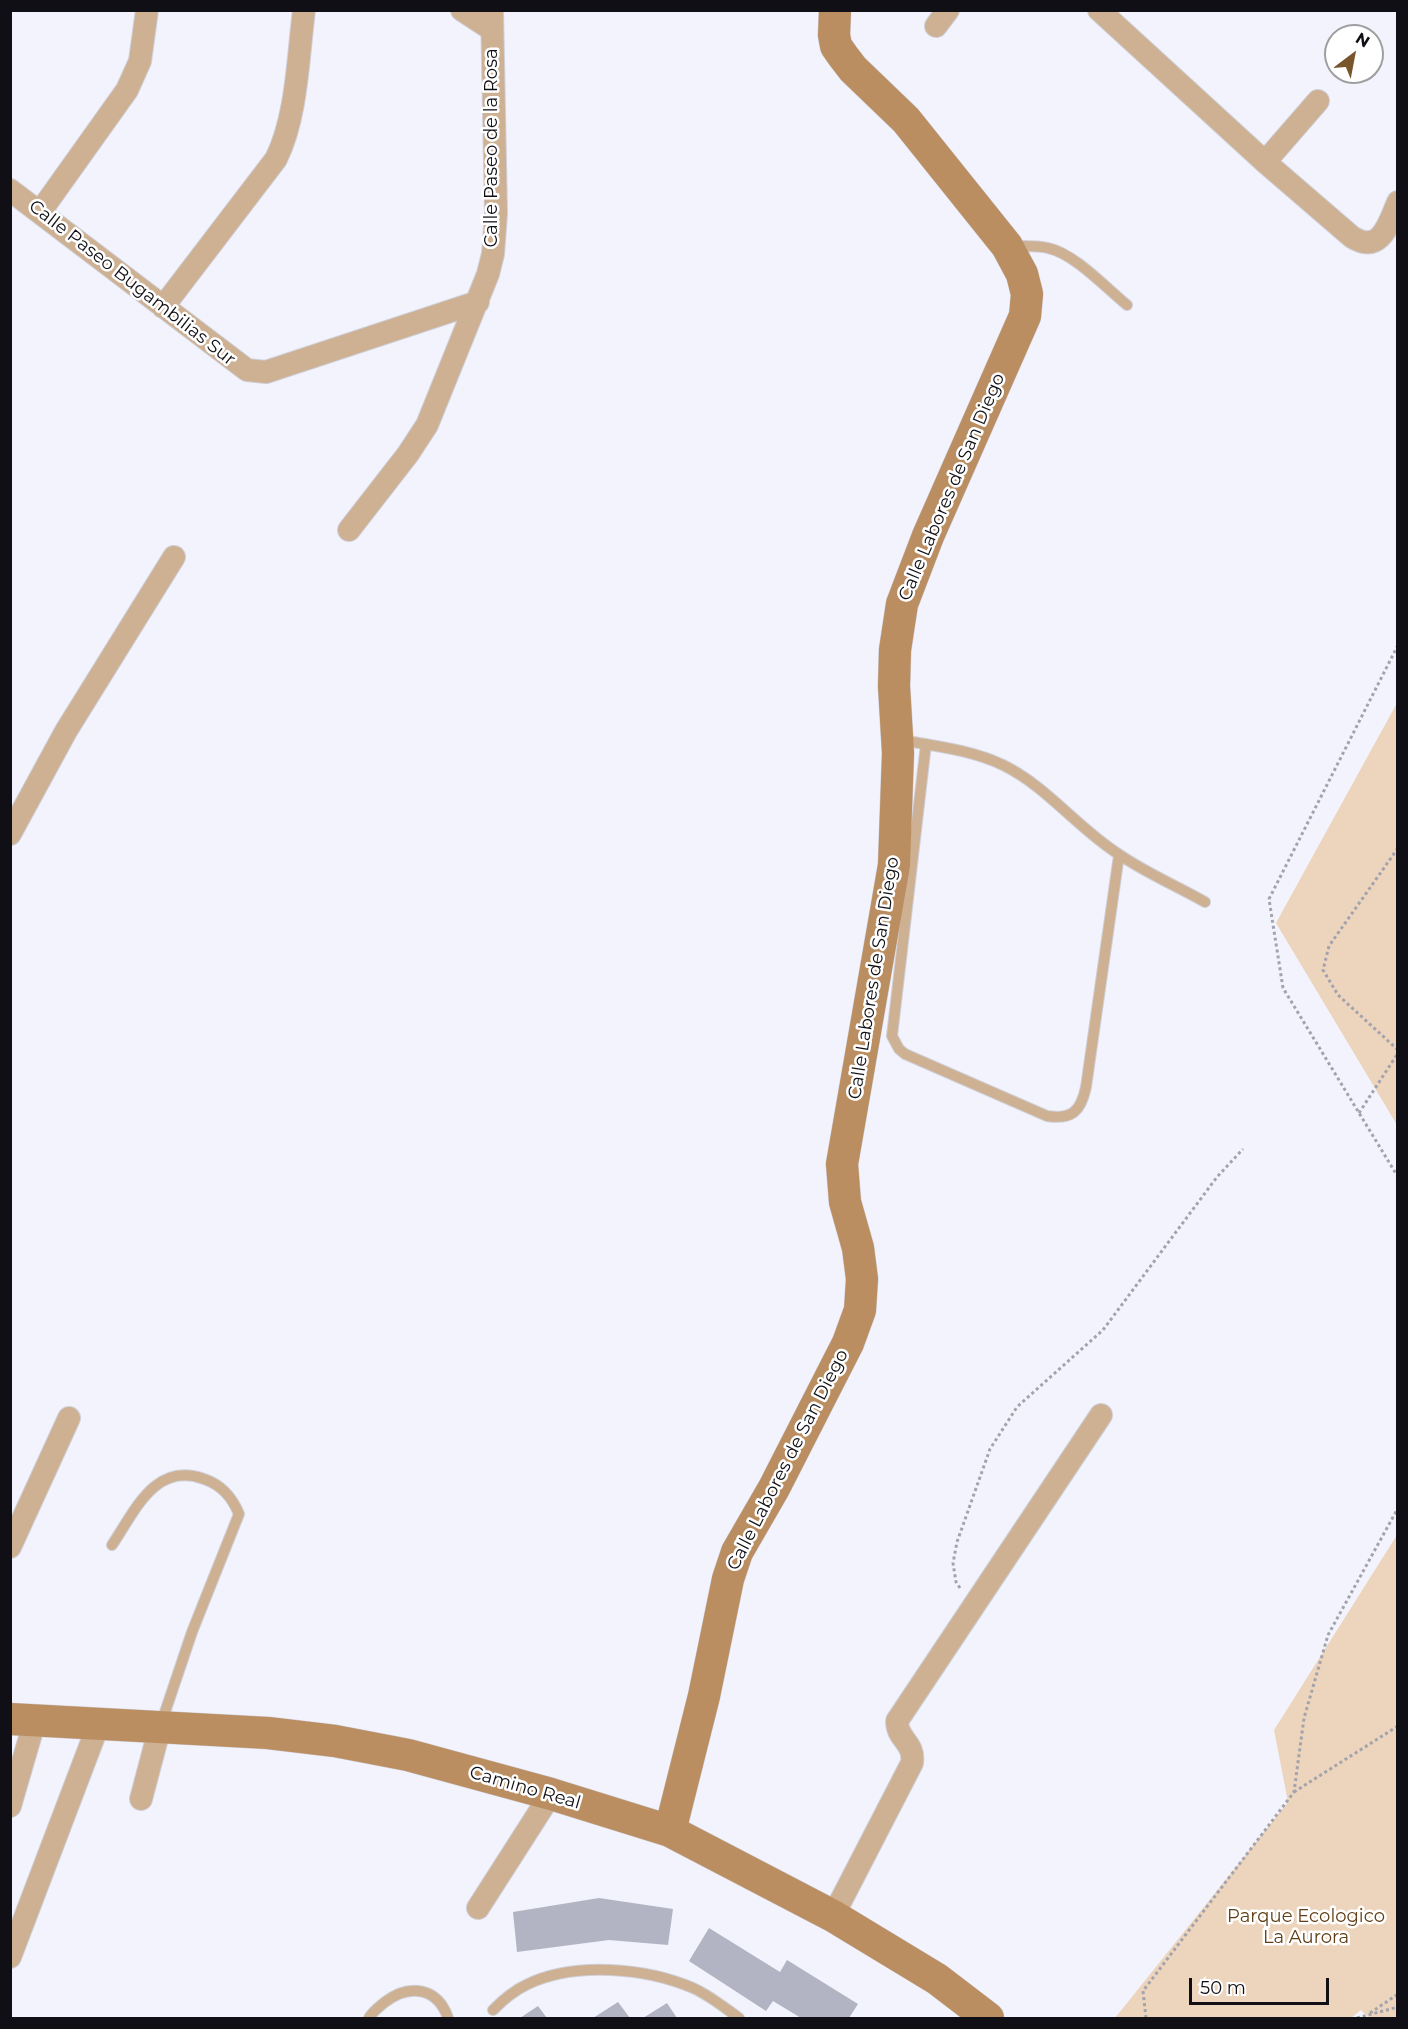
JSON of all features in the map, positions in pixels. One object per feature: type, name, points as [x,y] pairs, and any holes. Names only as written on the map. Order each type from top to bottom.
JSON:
[{"type":"street","points":[[40,212],[128,90],[140,61],[147,10]]},
{"type":"street","points":[[163,307],[276,159],[282,147],[290,119],[304,10]]},
{"type":"street","points":[[462,10],[492,20]]},
{"type":"street","points":[[1099,10],[1265,162],[1360,242],[1369,243],[1384,234],[1398,202]]},
{"type":"street","name":"Calle Paseo de la Rosa","points":[[349,530],[418,440],[430,417],[488,274],[495,235],[492,20]]},
{"type":"street","name":"Calle Labores de San Diego","points":[[670,1831],[704,1696],[728,1578],[737,1552],[774,1488],[842,1353],[860,1310],[862,1279],[858,1248],[845,1202],[842,1164],[894,865],[912,742],[894,686],[895,650],[902,604],[928,536],[1025,316],[1027,294],[1022,274],[1007,246],[906,120],[853,69],[836,46],[834,23]]},
{"type":"street","points":[[1265,162],[1318,101]]},
{"type":"street","name":"Calle Paseo Bugambilias Sur","points":[[10,190],[239,366],[256,373],[266,372],[478,302]]},
{"type":"street","points":[[10,834],[66,731],[174,557]]},
{"type":"street","points":[[833,1916],[912,1763],[911,1747],[900,1735],[897,1721],[1101,1415]]},
{"type":"street","points":[[10,1547],[69,1418]]},
{"type":"street","points":[[10,1806],[23,1719]]},
{"type":"street","name":"Camino Real","points":[[23,1719],[268,1733],[335,1741],[408,1755],[551,1794],[670,1831],[833,1916],[937,1979],[988,2019]]},
{"type":"street","points":[[10,1957],[99,1723]]},
{"type":"street","points":[[141,1799],[160,1727]]},
{"type":"street","points":[[478,1908],[551,1794]]},
{"type":"lane","points":[[1007,246],[1046,247],[1058,251],[1074,260],[1127,305]]},
{"type":"lane","points":[[1119,855],[1086,1087],[1079,1107],[1070,1116],[1058,1118],[1047,1116],[905,1054],[899,1049],[892,1036],[912,742],[984,757],[1005,766],[1026,778],[1119,855],[1205,902]]},
{"type":"lane","points":[[112,1545],[148,1492],[162,1480],[176,1475],[191,1474],[210,1481],[224,1490],[232,1499],[238,1514],[192,1632],[160,1727]]},
{"type":"lane","points":[[493,2010],[508,1995],[526,1984],[547,1977],[583,1971],[627,1971],[663,1977],[696,1989],[740,2019]]},
{"type":"lane","points":[[369,2019],[372,2012],[389,1999],[401,1992],[413,1991],[425,1992],[436,1998],[444,2006],[448,2019]]},
{"type":"path","points":[[1398,645],[1269,899],[1283,988],[1398,1177]]},
{"type":"path","points":[[1359,1113],[1398,1052],[1338,996],[1323,970],[1329,946],[1398,848]]},
{"type":"path","points":[[973,1606],[956,1582],[953,1563],[957,1542],[990,1449],[1017,1407],[1103,1330],[1217,1177],[1243,1149]]},
{"type":"path","points":[[1294,1792],[1304,1718],[1328,1635],[1398,1508]]},
{"type":"path","points":[[1146,2019],[1143,1991],[1294,1792],[1398,1726]]},
{"type":"path","points":[[1357,2019],[1398,1994]]},
{"type":"path","points":[[1366,2015],[1398,2007]]},
{"type":"green space","points":[[1397,703],[1397,1125],[1276,923]]},
{"type":"green space","name":"Parque Ecologico La Aurora","points":[[1397,1535],[1397,2018],[1369,2018],[1361,2010],[1351,2018],[1115,2018],[1288,1802],[1274,1730]]},
{"type":"building","points":[[599,1898],[673,1909],[668,1945],[609,1940],[517,1952],[513,1912]]},
{"type":"building","points":[[709,1928],[780,1972],[787,1960],[858,2004],[849,2018],[801,2018],[773,2001],[766,2011],[689,1961]]},
{"type":"building","points":[[618,2002],[630,2018],[593,2018]]},
{"type":"building","points":[[667,2003],[677,2018],[643,2018]]},
{"type":"building","points":[[538,2006],[547,2018],[520,2018]]}]
